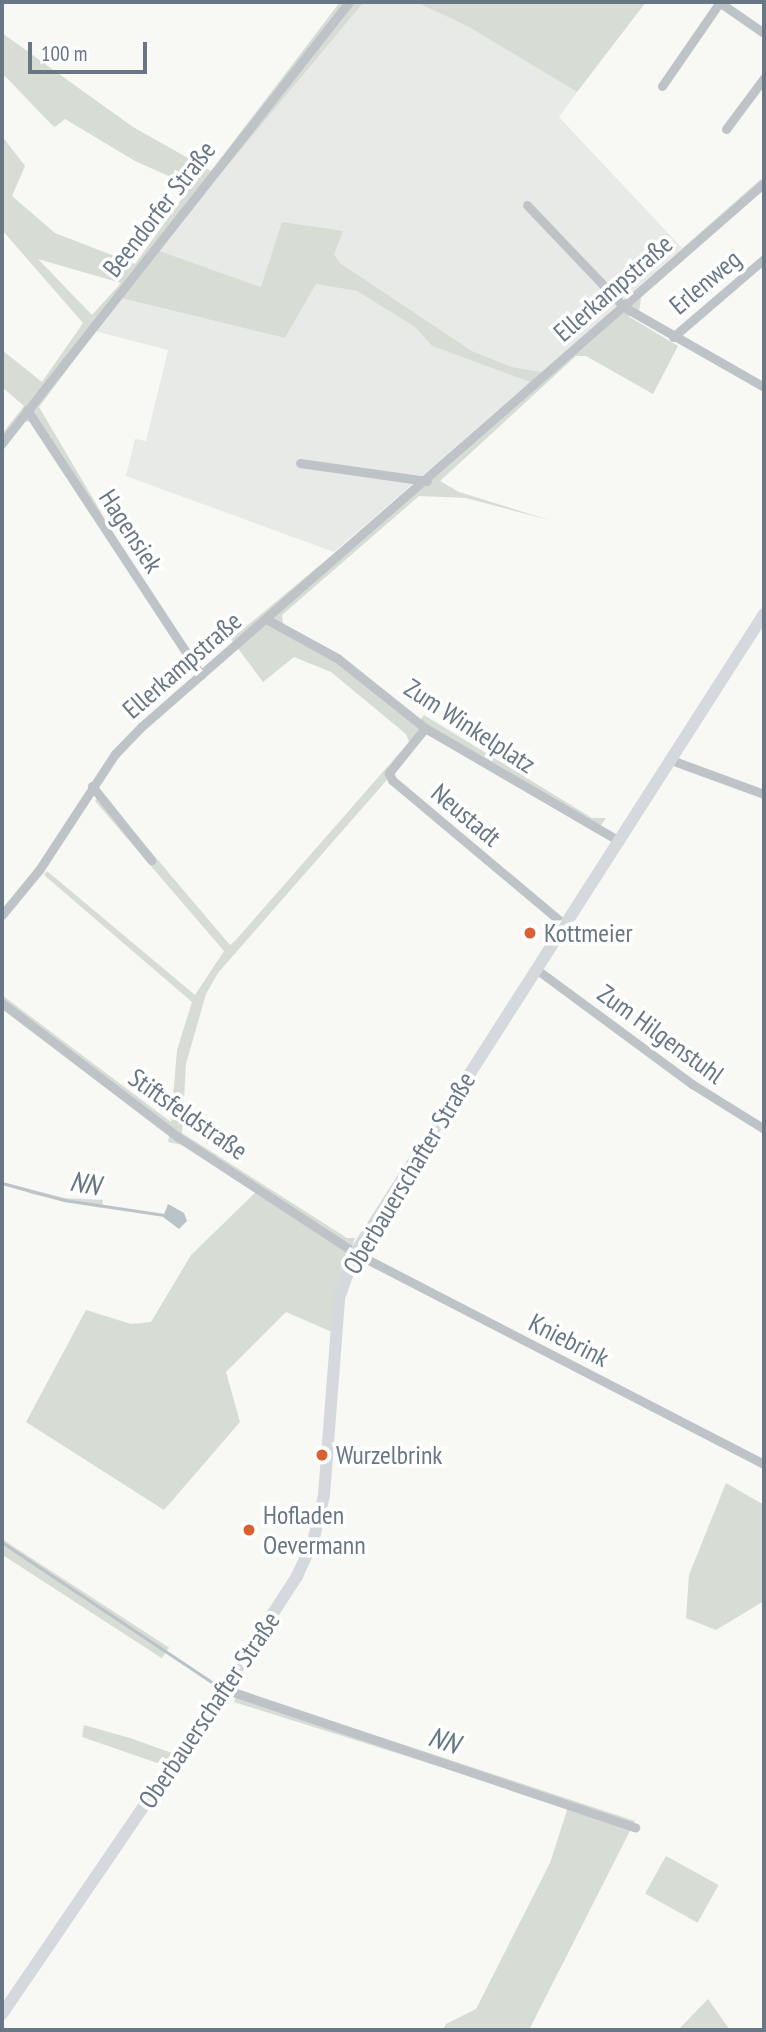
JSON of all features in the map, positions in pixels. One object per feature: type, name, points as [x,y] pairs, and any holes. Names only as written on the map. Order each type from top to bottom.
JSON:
[{"type":"main road","name":"Oberbauerschafter Straße","points":[[2,2014],[224,1689],[297,1576],[313,1542],[324,1495],[339,1298],[355,1253],[764,614]]},
{"type":"street","name":"Beendorfer Straße","points":[[2,443],[349,2]]},
{"type":"street","points":[[662,86],[720,2],[764,33]]},
{"type":"street","points":[[726,129],[764,78]]},
{"type":"street","name":"Ellerkampstraße","points":[[2,915],[38,870],[92,786],[124,745],[764,183]]},
{"type":"street","points":[[527,205],[624,307],[764,387]]},
{"type":"street","name":"Erlenweg","points":[[673,337],[764,259]]},
{"type":"street","name":"Hagensiek","points":[[27,410],[201,675]]},
{"type":"street","points":[[300,463],[427,481]]},
{"type":"street","name":"Zum Winkelplatz","points":[[267,619],[337,659],[425,728],[619,841]]},
{"type":"street","name":"Neustadt","points":[[425,728],[389,773],[392,780],[565,925]]},
{"type":"street","points":[[671,760],[764,794]]},
{"type":"street","points":[[92,786],[151,860]]},
{"type":"street","name":"Zum Hilgenstuhl","points":[[536,969],[692,1084],[764,1129]]},
{"type":"street","name":"Stiftsfeldstraße","points":[[2,1003],[177,1136],[355,1253]]},
{"type":"street","name":"Kniebrink","points":[[355,1253],[764,1464]]},
{"type":"street","points":[[224,1689],[635,1828]]},
{"type":"shaded area","points":[[340,2],[364,2],[157,250],[261,287],[282,222],[343,231],[334,254],[340,263],[472,351],[512,367],[542,372],[761,179],[764,190],[641,297],[639,313],[628,316],[678,346],[653,394],[586,356],[576,356],[440,481],[459,492],[549,520],[466,498],[419,496],[282,615],[283,624],[341,655],[420,720],[424,715],[592,818],[606,818],[596,833],[428,733],[218,973],[206,994],[186,1064],[182,1133],[347,1238],[355,1238],[334,1301],[332,1332],[286,1312],[226,1372],[240,1422],[164,1510],[26,1422],[86,1310],[131,1324],[151,1322],[191,1255],[256,1192],[183,1145],[168,1142],[169,1136],[2,1009],[2,995],[171,1122],[177,1050],[192,1002],[44,875],[47,871],[195,995],[224,951],[95,801],[100,792],[230,945],[235,941],[409,742],[406,734],[331,672],[294,657],[263,682],[231,639],[415,486],[530,382],[432,346],[415,327],[357,291],[316,284],[285,338],[121,298],[39,407],[115,536],[31,421],[24,422],[2,452],[2,434],[24,406],[2,387],[2,350],[42,382],[83,323],[2,230],[2,136],[25,166],[12,196],[55,233],[135,264],[191,186],[135,161],[65,119],[55,127],[51,124],[2,73],[2,33],[133,127],[211,171]],"holes":[[[38,259],[121,283],[92,315]]]},
{"type":"shaded area","points":[[364,2],[416,2],[469,27],[577,92],[559,117],[682,248],[542,372],[512,367],[472,351],[340,263],[333,254],[342,232],[261,287],[157,250]]},
{"type":"shaded area","points":[[416,2],[646,2],[577,92],[469,27]]},
{"type":"shaded area","points":[[316,284],[358,291],[415,327],[432,346],[530,382],[334,552],[126,476],[135,439],[146,441],[168,350],[95,331],[121,298],[285,338]]},
{"type":"shaded area","points":[[2,1182],[65,1198],[103,1200],[102,1208],[32,1194]]},
{"type":"shaded area","points":[[168,1204],[184,1213],[187,1221],[179,1229],[163,1217]]},
{"type":"shaded area","points":[[726,1483],[764,1505],[764,1601],[716,1630],[686,1618],[689,1575]]},
{"type":"shaded area","points":[[2,1539],[169,1647],[162,1658],[2,1555]]},
{"type":"shaded area","points":[[238,1690],[635,1821],[529,2030],[443,2030],[446,2024],[476,2009],[550,1863],[568,1807],[234,1702]]},
{"type":"shaded area","points":[[84,1725],[172,1753],[163,1765],[82,1737]]},
{"type":"shaded area","points":[[666,1856],[718,1885],[698,1923],[645,1894]]},
{"type":"shaded area","points":[[708,1999],[730,2030],[678,2030]]},
{"type":"waterway","name":"NN","points":[[2,1183],[64,1200],[164,1215]]},
{"type":"waterway","name":"NN","points":[[2,1542],[218,1686]]},
{"type":"place","name":"Kottmeier","points":[[530,933]]},
{"type":"place","name":"Wurzelbrink","points":[[322,1455]]},
{"type":"place","name":"Hofladen Oevermann","points":[[249,1530]]}]
